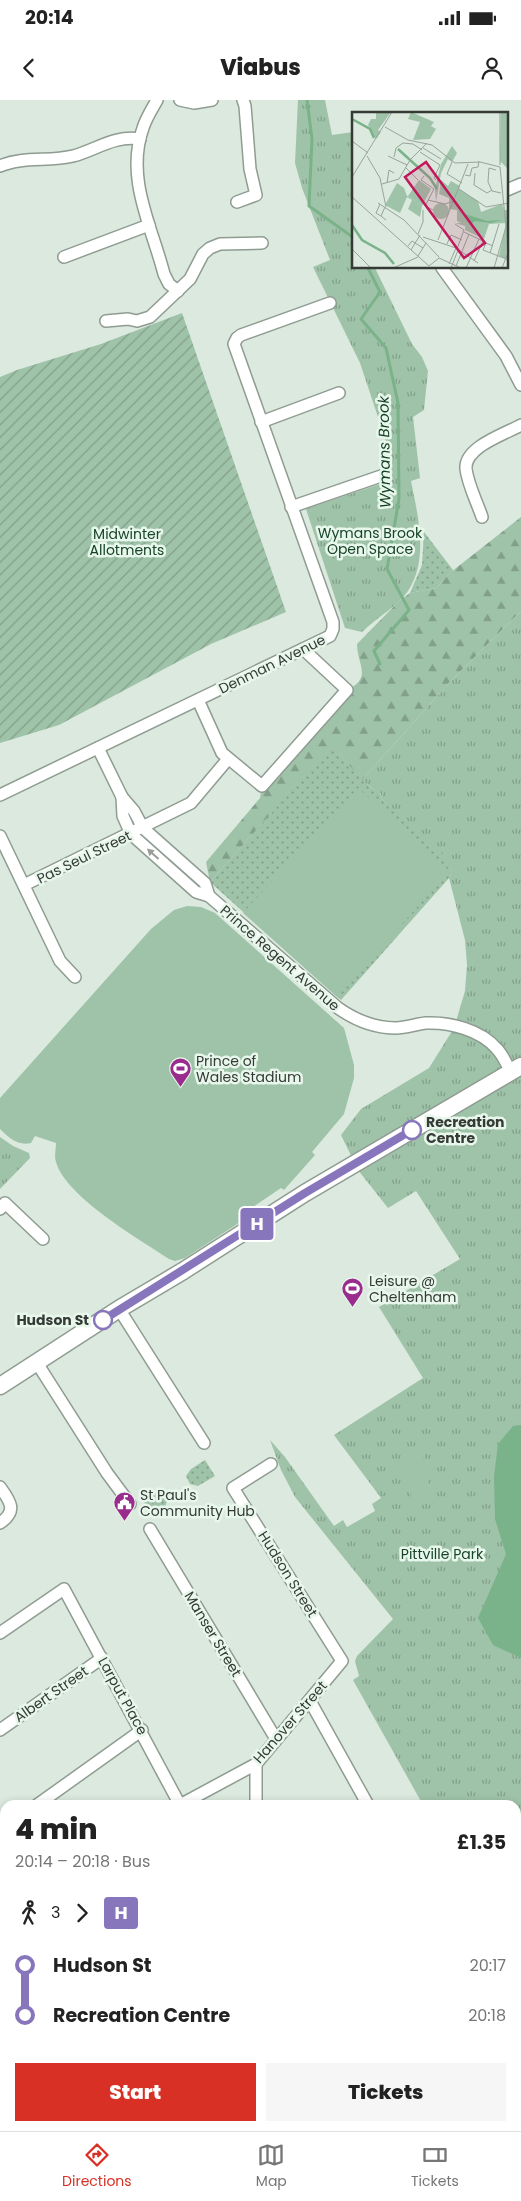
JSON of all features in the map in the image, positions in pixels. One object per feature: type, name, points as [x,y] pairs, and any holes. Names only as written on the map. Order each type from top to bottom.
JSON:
[{"type":"street","points":[[157,100],[146,118],[140,139],[138,183],[142,206],[166,279],[178,291]]},
{"type":"street","points":[[180,100],[194,103],[212,100]]},
{"type":"street","points":[[237,202],[256,195],[250,169],[246,106],[243,100]]},
{"type":"street","points":[[0,166],[22,160],[48,160],[74,156],[126,137],[140,139]]},
{"type":"street","points":[[508,190],[521,184]]},
{"type":"street","points":[[64,257],[149,225]]},
{"type":"street","points":[[106,321],[146,319],[194,274],[200,258],[210,248],[220,244],[262,243]]},
{"type":"street","points":[[443,269],[506,356],[521,385]]},
{"type":"street","name":"Denman Avenue","points":[[0,795],[326,639],[332,633],[334,626],[235,350],[235,340],[241,335],[330,303]]},
{"type":"street","points":[[261,422],[339,393]]},
{"type":"street","points":[[482,518],[466,470],[469,456],[478,448],[521,425]]},
{"type":"street","points":[[291,506],[381,476]]},
{"type":"street","points":[[198,700],[222,753],[228,760],[262,786],[348,690],[303,649]]},
{"type":"street","name":"Prince Regent Avenue","points":[[98,748],[122,798],[134,811],[143,828],[205,883],[209,896]]},
{"type":"street","name":"Pas Seul Street","points":[[24,885],[191,803],[228,760]]},
{"type":"street","name":"Prince Regent Avenue","points":[[122,798],[123,816],[131,834],[196,892],[209,896],[346,1014],[364,1023],[385,1027],[407,1027],[428,1023],[463,1028],[495,1046],[516,1069]]},
{"type":"street","points":[[0,836],[60,961],[75,977]]},
{"type":"street","points":[[0,1386],[305,1193],[516,1069]]},
{"type":"street","points":[[3,1206],[43,1239]]},
{"type":"street","points":[[119,1309],[204,1443]]},
{"type":"street","points":[[37,1363],[107,1473],[130,1504]]},
{"type":"street","name":"Hudson Street","points":[[271,1464],[233,1488],[342,1661]]},
{"type":"street","points":[[0,1487],[9,1500],[11,1509],[6,1519],[0,1523]]},
{"type":"street","name":"Manser Street","points":[[150,1529],[276,1739]]},
{"type":"street","name":"Larput Place","points":[[0,1634],[64,1589],[142,1730],[177,1800]]},
{"type":"street","name":"Albert Street","points":[[0,1730],[102,1658]]},
{"type":"street","name":"Hanover Street","points":[[189,1800],[256,1764],[342,1661]]},
{"type":"street","points":[[310,1701],[364,1800]]},
{"type":"street","points":[[44,1800],[142,1730]]},
{"type":"street","points":[[256,1764],[256,1800]]},
{"type":"green space","name":"Wymans Brook Open Space","points":[[298,100],[325,100],[332,135],[352,132],[352,269],[375,269],[412,344],[422,357],[428,371],[424,410],[413,417],[420,478],[411,481],[419,523],[420,551],[418,565],[414,579],[403,597],[362,632],[345,628],[306,509],[392,480],[389,450],[360,363],[313,267],[330,260],[302,188],[295,163]]},
{"type":"green space","name":"Midwinter Allotments","points":[[182,313],[286,612],[211,644],[59,725],[0,743],[0,377],[101,344]]},
{"type":"green space","points":[[521,517],[521,611],[449,683],[362,780],[332,745],[210,882],[206,862],[260,798],[262,786],[347,690],[360,681],[362,670],[357,644],[399,601],[410,593],[436,588],[451,572]]},
{"type":"green space","points":[[424,532],[453,570],[436,588],[410,593],[422,565]]},
{"type":"green space","name":"Pittville Park","points":[[521,611],[521,1800],[420,1800],[353,1680],[359,1676],[355,1661],[357,1656],[393,1619],[295,1497],[281,1470],[270,1440],[285,1457],[334,1526],[343,1520],[347,1527],[375,1511],[372,1504],[381,1498],[334,1435],[423,1378],[379,1307],[460,1259],[416,1191],[388,1208],[358,1170],[341,1135],[361,1109],[429,1068],[454,1028],[465,991],[467,965],[465,940],[449,878],[452,872],[444,862],[444,853],[437,851],[382,799],[381,794],[362,780],[449,683]]},
{"type":"green space","points":[[332,744],[364,781],[379,793],[382,799],[444,853],[445,862],[452,872],[449,878],[341,1000],[210,882]]},
{"type":"green space","points":[[358,788],[449,871],[337,997],[243,913]]},
{"type":"green space","name":"Prince of Wales Stadium","points":[[187,906],[201,907],[215,913],[344,1028],[354,1065],[354,1078],[344,1114],[312,1152],[315,1155],[284,1190],[281,1188],[244,1213],[248,1217],[185,1258],[175,1261],[123,1229],[88,1203],[62,1175],[56,1162],[56,1143],[35,1136],[31,1143],[26,1144],[10,1138],[3,1132],[0,1129],[0,1098],[151,929],[174,910]]},
{"type":"green space","points":[[0,1137],[13,1146],[29,1153],[30,1158],[0,1189]]},
{"type":"green space","points":[[423,1453],[431,1496],[412,1500],[403,1457]]},
{"type":"green space","points":[[205,1460],[215,1476],[198,1486],[190,1484],[186,1476],[191,1469]]},
{"type":"green space","points":[[158,1492],[163,1494],[167,1501],[165,1507],[153,1515],[142,1500]]},
{"type":"shaded area","points":[[521,1425],[521,1658],[493,1645],[478,1618],[506,1554],[495,1519],[494,1477],[498,1444],[513,1426]]},
{"type":"waterway","name":"Wymans Brook","points":[[307,100],[312,139],[309,206],[352,237]]},
{"type":"waterway","name":"Wymans Brook","points":[[368,269],[380,292],[361,319],[386,348],[398,403],[399,499],[387,569],[409,610],[374,651],[380,664]]},
{"type":"bus line","name":"H","points":[[103,1320],[183,1272],[305,1193],[412,1130]]},
{"type":"place","name":"Prince of Wales Stadium","points":[[180,1088]]},
{"type":"place","name":"Recreation Centre","points":[[412,1130]]},
{"type":"place","name":"Leisure @ Cheltenham","points":[[353,1308]]},
{"type":"place","name":"Hudson St","points":[[103,1320]]},
{"type":"place","name":"St Paul's Community Hub","points":[[124,1522]]}]
